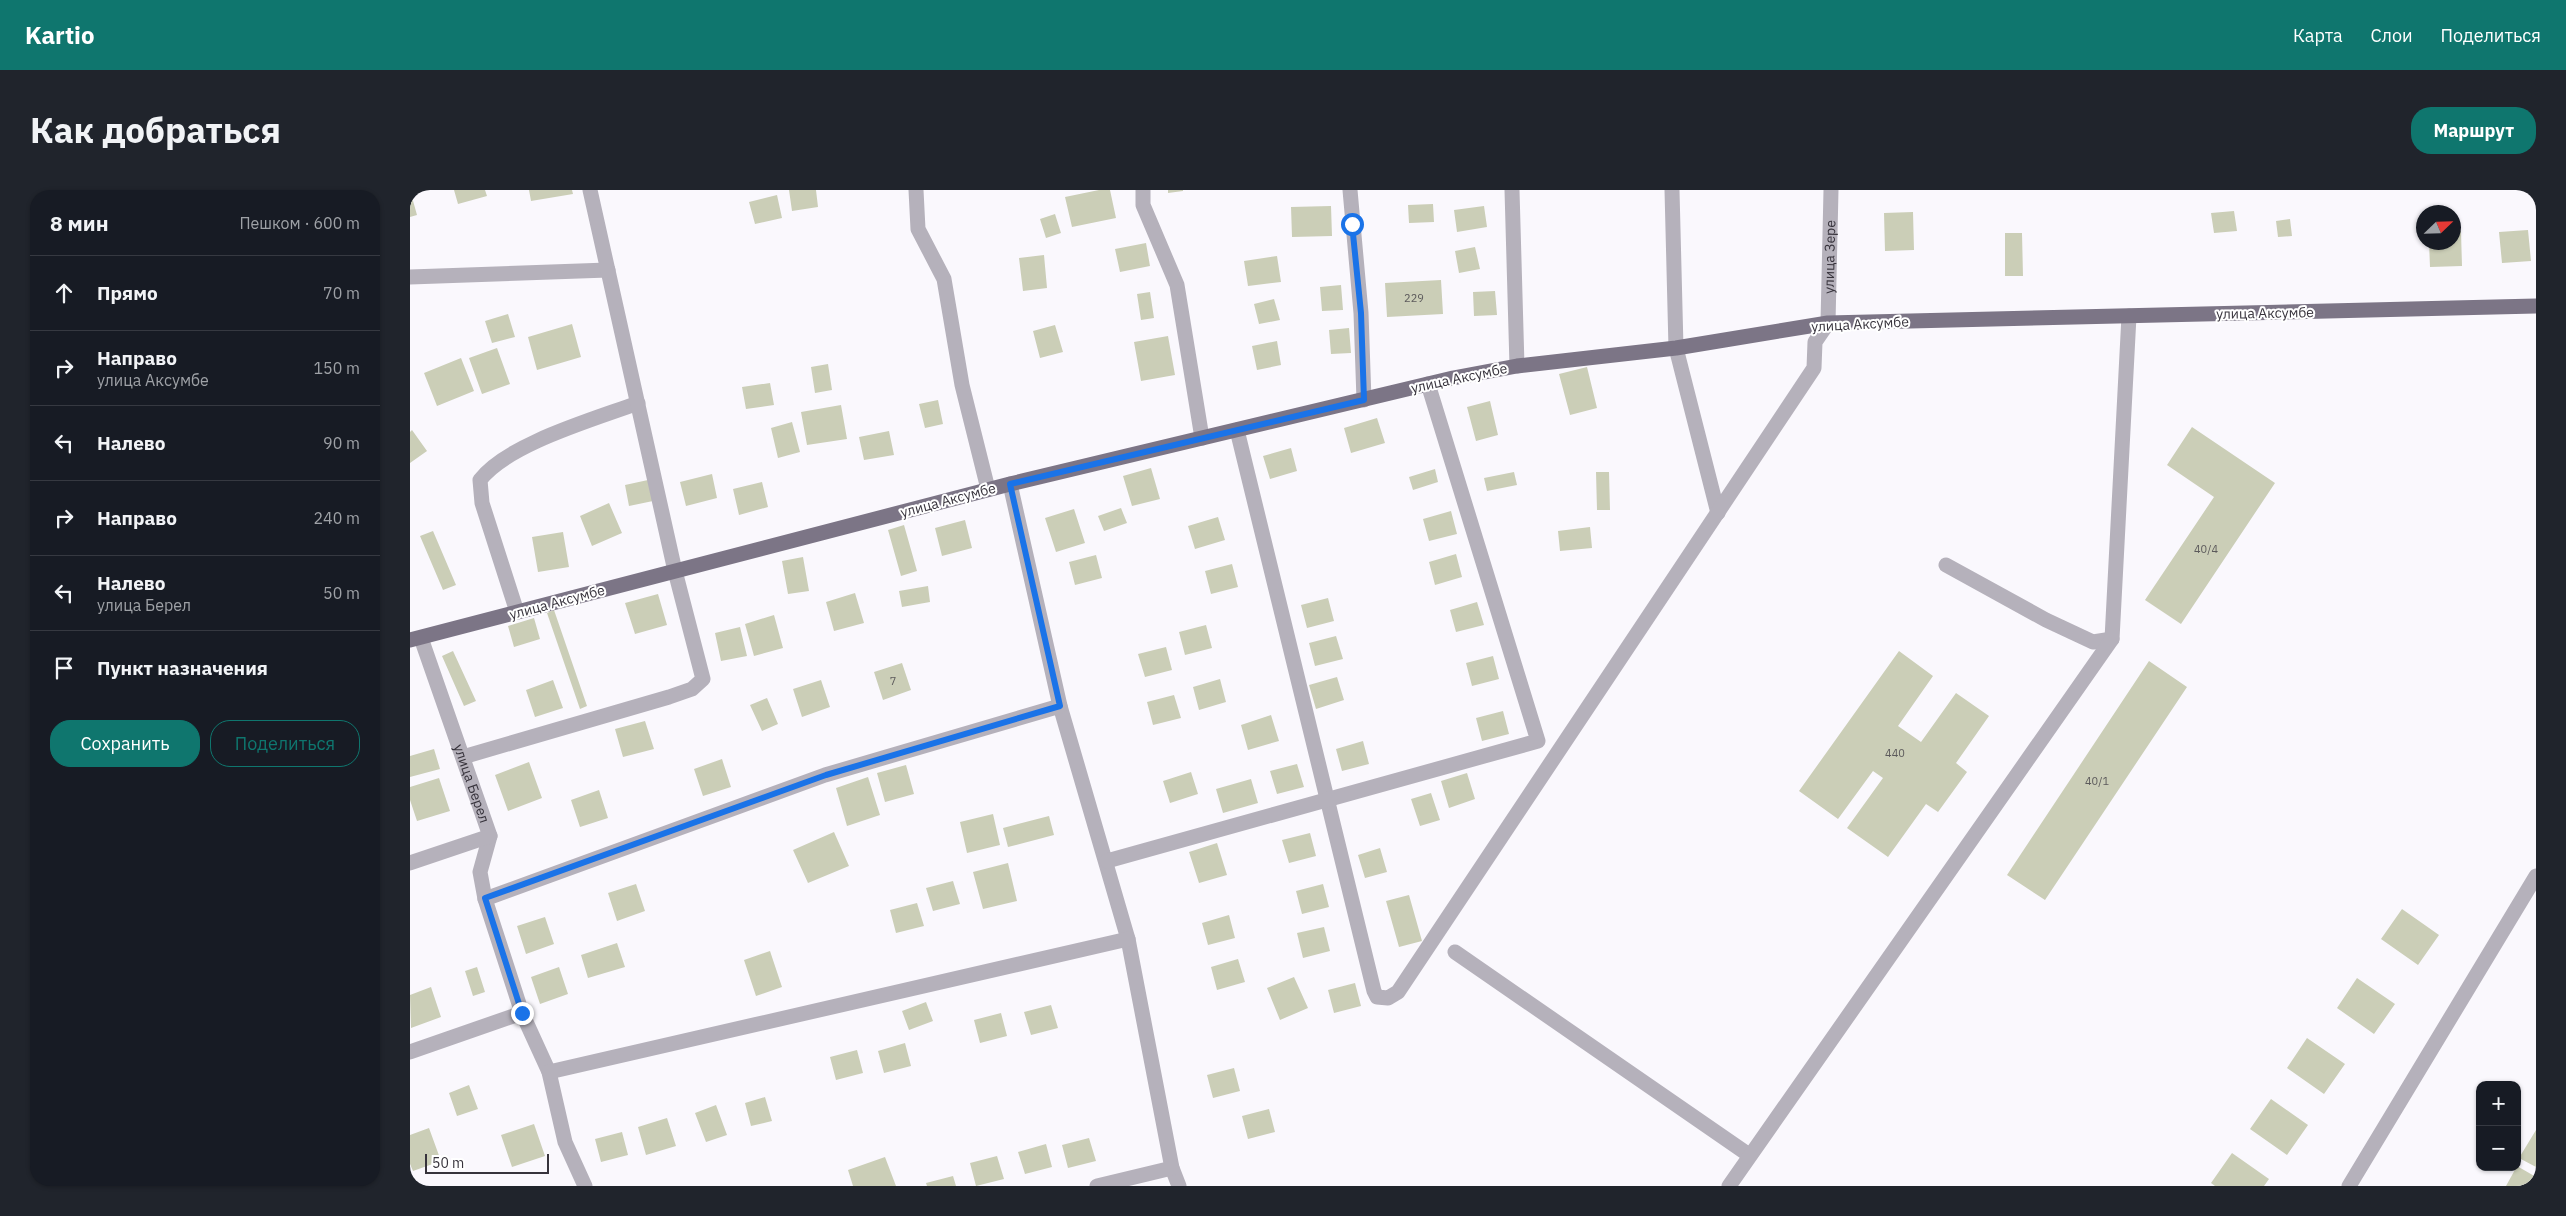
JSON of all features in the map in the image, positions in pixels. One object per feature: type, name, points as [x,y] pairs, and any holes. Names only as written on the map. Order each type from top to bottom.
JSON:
[{"type":"main road","name":"улица Аксумбе","points":[[415,639],[988,489],[1428,384],[1517,366],[1676,348],[1828,324],[2536,306]]},
{"type":"street","points":[[463,758],[692,689],[704,679],[675,571],[590,190]]},
{"type":"street","points":[[916,190],[918,229],[944,279],[962,385],[988,489]]},
{"type":"street","points":[[1142,190],[1143,205],[1177,285],[1202,438]]},
{"type":"street","points":[[1350,190],[1361,313],[1364,400]]},
{"type":"street","points":[[1512,190],[1517,366]]},
{"type":"street","points":[[1672,190],[1676,348],[1718,513]]},
{"type":"street","name":"улица Зере","points":[[1828,324],[1831,190]]},
{"type":"street","points":[[410,277],[608,270]]},
{"type":"street","points":[[1729,1186],[2112,639],[2129,316]]},
{"type":"street","points":[[1237,430],[1374,991],[1377,997],[1388,998],[1398,992],[1814,368],[1815,342],[1828,324]]},
{"type":"street","points":[[1428,384],[1538,741],[1557,753]]},
{"type":"street","points":[[517,612],[482,503],[480,480],[488,469],[524,448],[638,403]]},
{"type":"street","points":[[1010,484],[1060,706],[1128,939],[1172,1168],[1179,1186]]},
{"type":"street","points":[[1946,564],[2046,620],[2093,642],[2112,639]]},
{"type":"street","name":"улица Берел","points":[[415,639],[463,758],[490,836],[480,872],[485,898],[522,1013],[549,1072],[565,1142],[585,1186]]},
{"type":"street","points":[[485,898],[826,775],[1060,706]]},
{"type":"street","points":[[1106,861],[1538,741]]},
{"type":"street","points":[[410,863],[490,836]]},
{"type":"street","points":[[2349,1186],[2536,876]]},
{"type":"street","points":[[549,1072],[1128,939]]},
{"type":"street","points":[[1455,952],[1749,1155]]},
{"type":"street","points":[[410,1052],[522,1013]]},
{"type":"street","points":[[1097,1186],[1172,1168]]},
{"type":"building","points":[[410,190],[417,215],[410,217]]},
{"type":"building","points":[[454,190],[485,190],[487,196],[458,204]]},
{"type":"building","points":[[529,190],[572,190],[573,194],[531,201]]},
{"type":"building","points":[[789,190],[816,190],[818,207],[792,211]]},
{"type":"building","points":[[1099,190],[1110,190],[1116,218],[1072,227],[1065,197]]},
{"type":"building","points":[[1168,190],[1183,190],[1183,191],[1168,193]]},
{"type":"building","points":[[777,195],[782,218],[755,224],[749,202]]},
{"type":"building","points":[[1433,204],[1434,222],[1409,223],[1408,205]]},
{"type":"building","points":[[1331,206],[1332,236],[1292,237],[1291,207]]},
{"type":"building","points":[[1484,206],[1487,227],[1457,232],[1454,210]]},
{"type":"building","points":[[2234,211],[2237,231],[2214,233],[2211,213]]},
{"type":"building","points":[[1913,212],[1914,250],[1885,251],[1884,213]]},
{"type":"building","points":[[1055,214],[1061,233],[1046,238],[1040,219]]},
{"type":"building","points":[[2290,219],[2292,236],[2278,237],[2276,221]]},
{"type":"building","points":[[2528,230],[2531,261],[2502,263],[2499,232]]},
{"type":"building","points":[[2461,231],[2462,266],[2430,267],[2429,250],[2461,250]]},
{"type":"building","points":[[2005,233],[2022,233],[2023,276],[2005,276]]},
{"type":"building","points":[[1146,243],[1150,266],[1120,272],[1115,249]]},
{"type":"building","points":[[1475,247],[1480,269],[1459,273],[1455,251]]},
{"type":"building","points":[[1044,255],[1047,288],[1023,291],[1019,258]]},
{"type":"building","points":[[1277,256],[1281,282],[1248,286],[1244,261]]},
{"type":"building","points":[[1441,280],[1443,314],[1387,317],[1385,283]]},
{"type":"building","points":[[1341,285],[1343,310],[1322,311],[1320,287]]},
{"type":"building","points":[[1495,291],[1497,315],[1474,316],[1473,292]]},
{"type":"building","points":[[1150,292],[1154,318],[1141,320],[1137,294]]},
{"type":"building","points":[[1274,299],[1280,320],[1259,324],[1254,304]]},
{"type":"building","points":[[508,314],[515,337],[492,343],[485,321]]},
{"type":"building","points":[[572,324],[581,357],[537,370],[528,337]]},
{"type":"building","points":[[1055,325],[1063,352],[1040,358],[1033,331]]},
{"type":"building","points":[[1349,328],[1351,353],[1331,354],[1329,330]]},
{"type":"building","points":[[1168,336],[1175,375],[1141,381],[1134,342]]},
{"type":"building","points":[[1277,341],[1281,365],[1257,370],[1252,346]]},
{"type":"building","points":[[497,348],[510,384],[482,394],[469,358]]},
{"type":"building","points":[[461,358],[474,391],[437,406],[424,373]]},
{"type":"building","points":[[828,364],[832,390],[815,393],[811,367]]},
{"type":"building","points":[[1587,367],[1597,408],[1570,415],[1559,374]]},
{"type":"building","points":[[770,383],[774,405],[746,409],[742,387]]},
{"type":"building","points":[[938,400],[943,424],[925,428],[919,404]]},
{"type":"building","points":[[1490,401],[1498,435],[1476,441],[1467,407]]},
{"type":"building","points":[[841,405],[847,439],[807,445],[801,412]]},
{"type":"building","points":[[1377,418],[1385,443],[1351,453],[1344,428]]},
{"type":"building","points":[[792,422],[800,452],[778,458],[771,428]]},
{"type":"building","points":[[2192,427],[2275,483],[2181,624],[2145,600],[2214,497],[2167,465]]},
{"type":"building","points":[[412,430],[427,451],[410,463],[410,432]]},
{"type":"building","points":[[889,431],[894,455],[864,460],[859,437]]},
{"type":"building","points":[[1291,448],[1297,471],[1270,479],[1263,456]]},
{"type":"building","points":[[1151,468],[1160,499],[1132,506],[1123,476]]},
{"type":"building","points":[[1435,469],[1438,482],[1413,490],[1409,477]]},
{"type":"building","points":[[1514,472],[1517,485],[1487,491],[1484,478]]},
{"type":"building","points":[[1596,472],[1609,472],[1610,510],[1597,510]]},
{"type":"building","points":[[712,474],[717,498],[686,506],[680,482]]},
{"type":"building","points":[[648,480],[653,501],[629,506],[625,485]]},
{"type":"building","points":[[762,482],[768,507],[739,515],[733,489]]},
{"type":"building","points":[[609,503],[622,533],[592,546],[580,516]]},
{"type":"building","points":[[1121,508],[1127,523],[1104,531],[1098,516]]},
{"type":"building","points":[[1074,509],[1085,543],[1056,552],[1045,518]]},
{"type":"building","points":[[1451,511],[1457,534],[1429,541],[1423,519]]},
{"type":"building","points":[[1218,517],[1225,540],[1195,549],[1188,526]]},
{"type":"building","points":[[965,520],[972,548],[942,556],[935,528]]},
{"type":"building","points":[[904,525],[917,571],[901,576],[888,530]]},
{"type":"building","points":[[1590,527],[1592,548],[1560,551],[1558,531]]},
{"type":"building","points":[[433,531],[456,585],[443,590],[420,536]]},
{"type":"building","points":[[563,532],[569,567],[538,572],[532,537]]},
{"type":"building","points":[[1456,554],[1462,577],[1435,585],[1429,562]]},
{"type":"building","points":[[1096,555],[1102,578],[1075,585],[1069,562]]},
{"type":"building","points":[[803,557],[809,591],[788,594],[782,561]]},
{"type":"building","points":[[1232,564],[1238,587],[1211,594],[1205,571]]},
{"type":"building","points":[[928,586],[930,602],[902,607],[899,591]]},
{"type":"building","points":[[855,593],[864,623],[834,631],[826,602]]},
{"type":"building","points":[[658,594],[667,625],[635,634],[625,603]]},
{"type":"building","points":[[1328,598],[1334,621],[1307,628],[1301,605]]},
{"type":"building","points":[[1477,602],[1484,625],[1456,632],[1450,610]]},
{"type":"building","points":[[554,610],[587,706],[580,709],[547,613]]},
{"type":"building","points":[[774,615],[783,648],[754,656],[745,624]]},
{"type":"building","points":[[534,618],[540,639],[514,647],[508,626]]},
{"type":"building","points":[[1206,625],[1212,648],[1185,655],[1179,632]]},
{"type":"building","points":[[740,627],[747,656],[721,661],[715,633]]},
{"type":"building","points":[[1336,636],[1343,659],[1315,666],[1309,643]]},
{"type":"building","points":[[1166,647],[1172,670],[1145,677],[1138,654]]},
{"type":"building","points":[[453,651],[476,701],[464,706],[442,656]]},
{"type":"building","points":[[1899,651],[1933,676],[1898,726],[1921,742],[1956,693],[1989,716],[1956,763],[1967,772],[1938,812],[1926,804],[1888,857],[1847,828],[1883,778],[1873,771],[1838,819],[1799,791]]},
{"type":"building","points":[[1493,656],[1499,679],[1472,686],[1466,663]]},
{"type":"building","points":[[2149,661],[2187,687],[2045,900],[2007,875]]},
{"type":"building","points":[[902,663],[911,690],[883,700],[874,672]]},
{"type":"building","points":[[1337,677],[1344,700],[1316,709],[1309,685]]},
{"type":"building","points":[[1220,679],[1226,702],[1199,710],[1193,687]]},
{"type":"building","points":[[553,680],[563,708],[535,717],[526,690]]},
{"type":"building","points":[[821,680],[830,707],[802,717],[793,689]]},
{"type":"building","points":[[1174,695],[1181,718],[1153,725],[1147,702]]},
{"type":"building","points":[[767,698],[778,724],[762,731],[750,705]]},
{"type":"building","points":[[1503,711],[1509,734],[1482,741],[1476,718]]},
{"type":"building","points":[[1271,715],[1279,741],[1248,750],[1241,725]]},
{"type":"building","points":[[645,721],[654,749],[623,757],[615,729]]},
{"type":"building","points":[[1363,741],[1369,764],[1342,771],[1336,749]]},
{"type":"building","points":[[434,749],[440,769],[410,777],[410,756]]},
{"type":"building","points":[[722,759],[731,787],[703,796],[694,769]]},
{"type":"building","points":[[529,762],[542,798],[508,811],[495,775]]},
{"type":"building","points":[[1297,764],[1304,787],[1277,794],[1270,771]]},
{"type":"building","points":[[906,765],[914,794],[885,802],[877,773]]},
{"type":"building","points":[[1191,772],[1198,794],[1170,803],[1163,781]]},
{"type":"building","points":[[1467,773],[1475,799],[1449,808],[1441,781]]},
{"type":"building","points":[[868,777],[880,815],[847,826],[836,788]]},
{"type":"building","points":[[439,778],[450,811],[417,821],[410,800],[410,787]]},
{"type":"building","points":[[1251,779],[1258,803],[1223,813],[1216,789]]},
{"type":"building","points":[[599,790],[608,818],[580,827],[571,800]]},
{"type":"building","points":[[1431,793],[1440,820],[1420,826],[1411,799]]},
{"type":"building","points":[[993,814],[1000,845],[967,853],[960,822]]},
{"type":"building","points":[[1049,816],[1054,835],[1008,847],[1003,828]]},
{"type":"building","points":[[834,832],[849,866],[808,883],[793,850]]},
{"type":"building","points":[[1310,833],[1316,856],[1289,863],[1282,840]]},
{"type":"building","points":[[1217,843],[1227,875],[1199,883],[1189,852]]},
{"type":"building","points":[[1380,848],[1387,872],[1365,878],[1358,855]]},
{"type":"building","points":[[1008,863],[1017,901],[983,909],[973,872]]},
{"type":"building","points":[[953,881],[960,904],[933,911],[926,888]]},
{"type":"building","points":[[636,884],[645,911],[617,921],[608,893]]},
{"type":"building","points":[[1323,884],[1329,907],[1302,914],[1296,891]]},
{"type":"building","points":[[1409,895],[1422,941],[1399,947],[1386,901]]},
{"type":"building","points":[[917,903],[924,926],[896,933],[890,910]]},
{"type":"building","points":[[2402,909],[2439,935],[2418,965],[2381,939]]},
{"type":"building","points":[[1229,915],[1235,938],[1208,945],[1202,923]]},
{"type":"building","points":[[545,917],[554,944],[526,954],[517,926]]},
{"type":"building","points":[[1324,927],[1330,951],[1303,958],[1297,933]]},
{"type":"building","points":[[617,943],[625,967],[588,978],[581,955]]},
{"type":"building","points":[[770,951],[782,987],[756,996],[744,960]]},
{"type":"building","points":[[1238,959],[1245,982],[1217,990],[1211,967]]},
{"type":"building","points":[[477,967],[485,992],[473,996],[465,971]]},
{"type":"building","points":[[559,967],[568,994],[540,1004],[531,977]]},
{"type":"building","points":[[1294,977],[1308,1008],[1280,1020],[1267,988]]},
{"type":"building","points":[[2357,978],[2395,1004],[2374,1034],[2337,1008]]},
{"type":"building","points":[[1355,983],[1361,1006],[1334,1013],[1328,990]]},
{"type":"building","points":[[431,987],[441,1017],[411,1028],[410,995]]},
{"type":"building","points":[[926,1002],[933,1021],[909,1030],[902,1011]]},
{"type":"building","points":[[1051,1005],[1058,1028],[1031,1035],[1024,1012]]},
{"type":"building","points":[[1001,1013],[1007,1036],[980,1043],[974,1020]]},
{"type":"building","points":[[2307,1038],[2345,1064],[2324,1094],[2287,1068]]},
{"type":"building","points":[[905,1043],[911,1066],[884,1073],[878,1051]]},
{"type":"building","points":[[857,1050],[863,1073],[836,1080],[830,1057]]},
{"type":"building","points":[[1234,1068],[1240,1091],[1213,1098],[1207,1075]]},
{"type":"building","points":[[469,1085],[478,1109],[457,1116],[449,1093]]},
{"type":"building","points":[[765,1097],[772,1121],[751,1126],[745,1103]]},
{"type":"building","points":[[2271,1099],[2308,1125],[2287,1155],[2250,1129]]},
{"type":"building","points":[[716,1105],[727,1135],[706,1142],[695,1113]]},
{"type":"building","points":[[1269,1109],[1275,1132],[1248,1139],[1242,1116]]},
{"type":"building","points":[[667,1118],[676,1146],[646,1155],[638,1127]]},
{"type":"building","points":[[534,1124],[545,1156],[512,1167],[501,1135]]},
{"type":"building","points":[[429,1128],[441,1161],[413,1171],[410,1164],[410,1135]]},
{"type":"building","points":[[2536,1130],[2536,1167],[2521,1159],[2521,1155]]},
{"type":"building","points":[[622,1132],[628,1155],[601,1162],[595,1139]]},
{"type":"building","points":[[1089,1138],[1096,1161],[1068,1168],[1062,1145]]},
{"type":"building","points":[[1046,1144],[1052,1167],[1025,1174],[1018,1152]]},
{"type":"building","points":[[2232,1153],[2269,1179],[2264,1186],[2215,1186],[2211,1183]]},
{"type":"building","points":[[997,1156],[1004,1179],[976,1186],[970,1163]]},
{"type":"building","points":[[885,1157],[896,1186],[853,1186],[848,1170]]},
{"type":"building","points":[[2521,1168],[2536,1177],[2536,1186],[2506,1186],[2514,1171],[2521,1171]]},
{"type":"building","points":[[953,1176],[956,1186],[927,1186],[926,1183]]},
{"type":"route","points":[[522,1013],[485,898],[826,775],[1060,706],[1010,484],[1364,400],[1361,313],[1352,224]]}]
